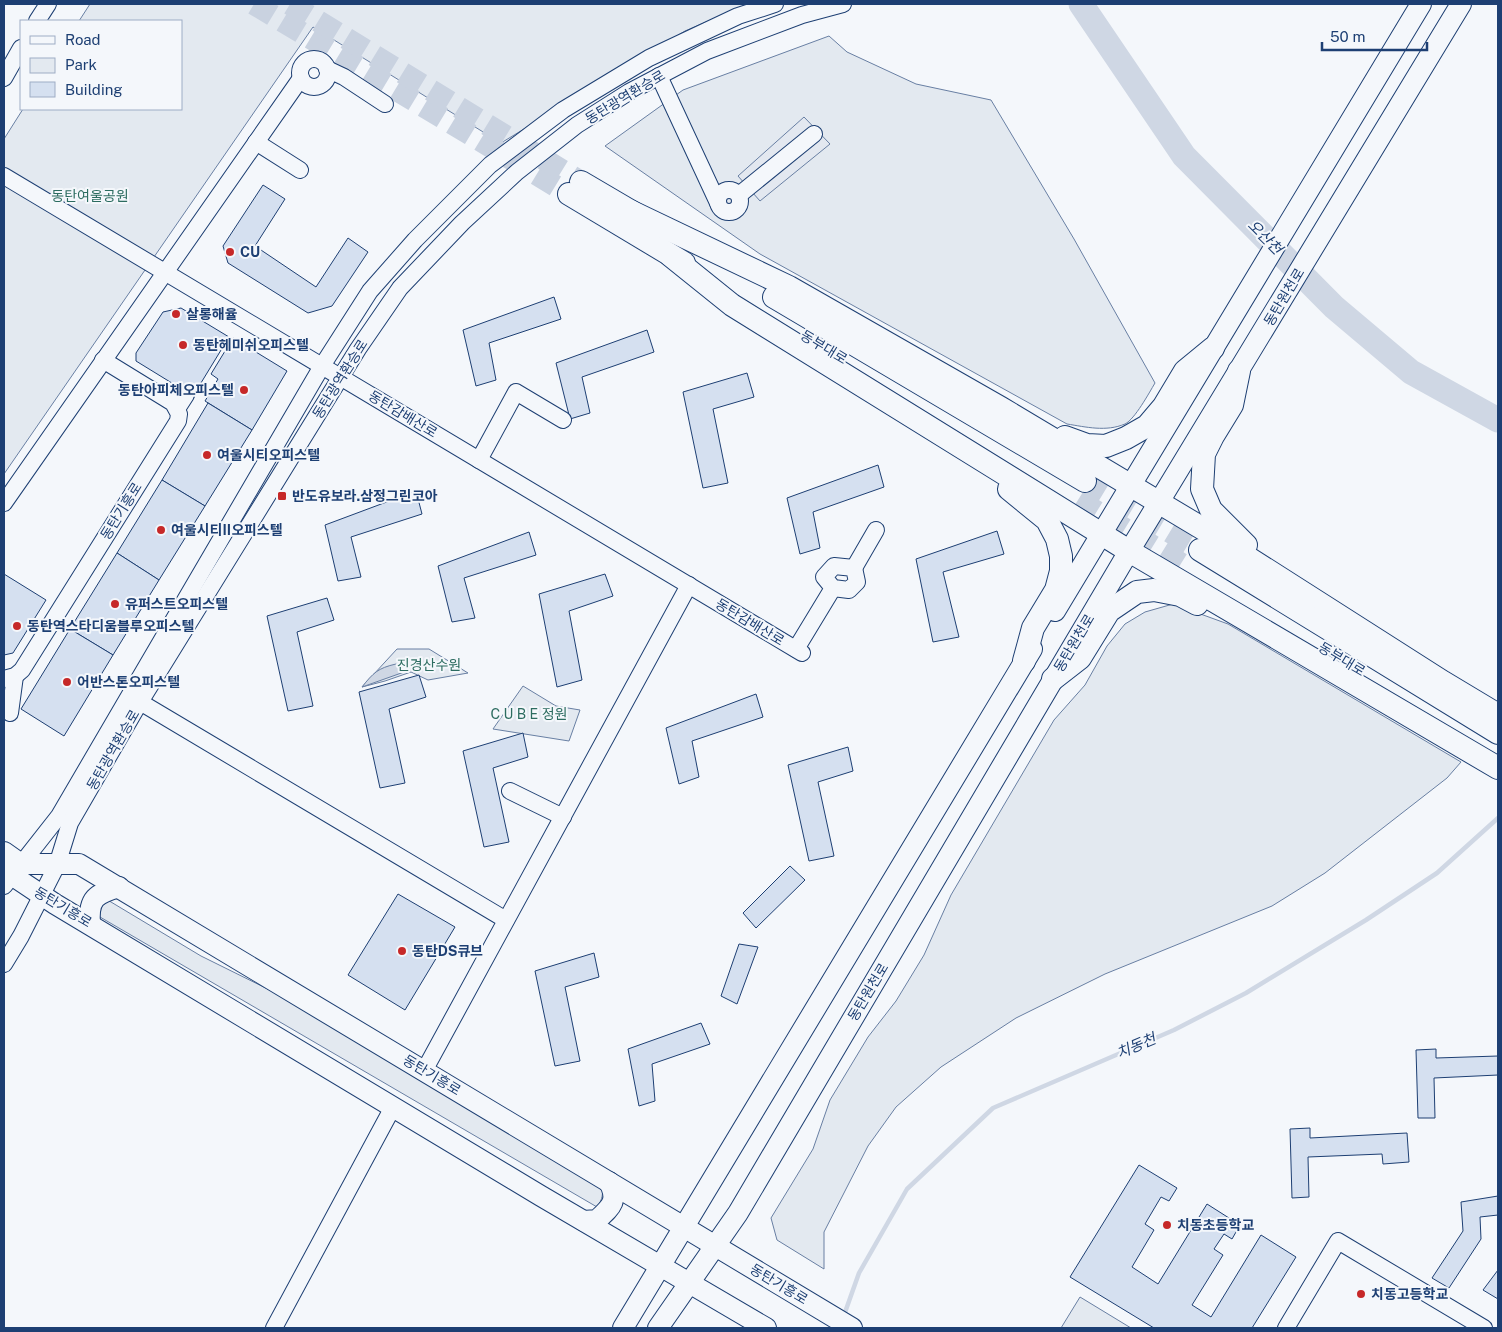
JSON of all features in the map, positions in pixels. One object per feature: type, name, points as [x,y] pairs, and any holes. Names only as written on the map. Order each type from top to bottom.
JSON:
[{"type":"highway","name":"동부대로","points":[[575,188],[630,211],[1082,491],[672,256],[575,188]]},
{"type":"highway","points":[[630,211],[789,287],[1001,408],[1160,502],[1443,682],[1490,737],[1498,768]]},
{"type":"highway","points":[[672,256],[732,305],[1129,551],[1230,610],[1490,737]]},
{"type":"highway","points":[[1001,408],[1088,445],[1106,446],[1126,438],[1147,426],[1164,406],[1185,371],[1213,348]]},
{"type":"highway","points":[[1239,371],[1232,404],[1204,454],[1202,489],[1211,510],[1247,545],[1254,561]]},
{"type":"highway","points":[[971,452],[1008,488],[1047,520],[1056,539],[1061,556],[1061,571],[1056,590],[1034,628],[1024,661]]},
{"type":"highway","name":"동부대로","points":[[1192,558],[1490,737]]},
{"type":"highway","points":[[1053,679],[1080,658],[1109,611],[1137,592],[1154,590],[1180,595],[1208,609],[1230,610]]},
{"type":"main road","points":[[623,1328],[1421,4]]},
{"type":"main road","name":"동탄원천로","points":[[658,1328],[743,1204],[1129,551],[1461,4]]},
{"type":"main road","name":"동탄기흥로","points":[[4,852],[10,874],[42,895],[393,1107],[766,1328]]},
{"type":"main road","name":"동탄기흥로","points":[[10,874],[57,865],[79,864],[852,1328]]},
{"type":"main road","points":[[90,924],[89,911],[92,900],[103,892],[119,887]]},
{"type":"main road","points":[[584,1221],[597,1220],[607,1211],[613,1201],[614,1192],[609,1182]]},
{"type":"street","points":[[38,20],[48,4]]},
{"type":"street","name":"동탄광역환승로","points":[[10,874],[58,816],[322,366],[359,307],[376,284],[415,240],[490,165],[563,110],[649,58],[738,16],[775,4]]},
{"type":"street","name":"동탄광역환승로","points":[[4,964],[21,936],[57,865],[70,823],[140,702],[340,377],[400,288],[436,249],[517,172],[578,125],[628,92],[708,52],[759,30],[802,15],[843,4]]},
{"type":"street","points":[[4,78],[20,50]]},
{"type":"street","points":[[4,503],[301,78],[301,68],[306,61],[310,59],[319,60],[326,65],[326,75],[321,84],[312,86],[301,78]]},
{"type":"street","points":[[326,75],[344,77],[385,104]]},
{"type":"street","points":[[659,76],[718,203],[725,211],[735,211],[740,205],[739,195],[814,134]]},
{"type":"street","points":[[256,142],[300,170]]},
{"type":"street","name":"동탄감배산로","points":[[4,176],[799,651],[833,588],[849,590],[857,582],[854,568],[876,530]]},
{"type":"street","points":[[103,360],[173,403],[178,409]]},
{"type":"street","points":[[479,460],[516,392],[563,420]]},
{"type":"street","name":"동탄기흥로","points":[[9,678],[22,670],[178,421],[178,409],[186,394]]},
{"type":"street","points":[[424,1071],[689,585]]},
{"type":"street","points":[[9,678],[10,713]]},
{"type":"street","points":[[140,702],[506,920]]},
{"type":"street","points":[[510,790],[562,817]]},
{"type":"street","points":[[274,1328],[393,1107]]},
{"type":"street","points":[[1286,1328],[1338,1240],[1484,1328]]},
{"type":"green space","name":"동탄여울공원","points":[[90,4],[748,4],[685,31],[501,143],[313,27],[4,474],[4,139],[22,110],[182,110],[182,20],[80,20]]},
{"type":"green space","points":[[829,36],[847,52],[916,84],[991,100],[1074,239],[1155,383],[1142,405],[1129,421],[1111,428],[1067,424],[760,254],[605,146],[683,90]]},
{"type":"green space","points":[[1173,604],[1228,624],[1461,762],[1447,778],[1325,873],[1272,906],[1105,974],[1016,1018],[941,1067],[896,1107],[868,1146],[824,1232],[824,1269],[777,1240],[771,1218],[813,1149],[830,1100],[868,1037],[896,1001],[924,955],[951,895],[1054,720],[1085,685],[1107,646],[1125,624],[1145,612]]},
{"type":"green space","name":"진경산수원","points":[[397,649],[429,649],[468,673],[428,680],[411,672],[362,687]]},
{"type":"green space","name":"C U B E 정원","points":[[523,686],[556,706],[580,710],[569,741],[493,729]]},
{"type":"green space","points":[[106,899],[201,956],[302,1006],[602,1184],[602,1196],[599,1204],[597,1207],[100,917],[96,912]]},
{"type":"green space","points":[[1080,1297],[1131,1328],[1061,1328]]},
{"type":"shaded area","points":[[804,117],[830,144],[760,201],[738,176]]},
{"type":"shaded area","points":[[396,664],[407,671],[362,687],[376,672]]},
{"type":"building","points":[[263,185],[285,199],[255,246],[316,287],[348,238],[368,252],[332,306],[308,313],[228,263],[223,246]]},
{"type":"building","points":[[554,297],[561,319],[489,343],[496,380],[476,386],[463,330]]},
{"type":"building","name":"동탄헤미쉬오피스텔","points":[[181,308],[229,337],[193,396],[136,361],[136,353],[163,312]]},
{"type":"building","points":[[647,330],[654,352],[582,377],[590,413],[570,419],[556,363]]},
{"type":"building","name":"동탄아피체오피스텔","points":[[233,338],[287,371],[252,430],[205,401],[218,379],[211,374]]},
{"type":"building","points":[[747,373],[754,397],[713,409],[728,483],[703,488],[683,392]]},
{"type":"building","name":"여울시티오피스텔","points":[[208,403],[252,430],[205,506],[162,480]]},
{"type":"building","points":[[878,465],[884,487],[813,512],[820,548],[800,554],[787,498]]},
{"type":"building","name":"여울시티II오피스텔","points":[[162,480],[205,506],[159,580],[117,553]]},
{"type":"building","points":[[416,491],[422,514],[351,537],[361,577],[338,581],[325,525]]},
{"type":"building","points":[[997,531],[1004,554],[943,572],[959,637],[933,642],[916,559]]},
{"type":"building","points":[[529,532],[536,555],[464,578],[475,618],[452,622],[438,566]]},
{"type":"building","name":"유퍼스트오피스텔","points":[[117,553],[159,580],[113,655],[70,629]]},
{"type":"building","name":"동탄역스타디움블루오피스텔","points":[[4,574],[46,600],[13,653],[4,655]]},
{"type":"building","points":[[605,574],[613,596],[569,611],[582,680],[557,687],[539,594]]},
{"type":"building","points":[[327,598],[334,620],[297,632],[313,706],[288,711],[267,616]]},
{"type":"building","name":"어반스톤오피스텔","points":[[70,629],[113,655],[64,736],[21,709]]},
{"type":"building","points":[[419,675],[426,697],[389,709],[405,783],[380,788],[359,692]]},
{"type":"building","points":[[756,694],[763,717],[692,741],[699,777],[679,784],[666,728]]},
{"type":"building","points":[[523,733],[528,757],[493,768],[509,842],[484,847],[463,751]]},
{"type":"building","points":[[848,747],[853,771],[818,782],[834,856],[809,861],[788,765]]},
{"type":"building","points":[[790,866],[805,880],[756,928],[743,913]]},
{"type":"building","name":"동탄DS큐브","points":[[398,894],[455,927],[405,1010],[348,975]]},
{"type":"building","points":[[739,944],[758,947],[737,1004],[721,996]]},
{"type":"building","points":[[594,953],[599,977],[565,987],[580,1061],[555,1066],[535,971]]},
{"type":"building","points":[[701,1023],[710,1044],[652,1064],[655,1101],[639,1106],[628,1049]]},
{"type":"building","points":[[1436,1049],[1436,1058],[1498,1056],[1498,1075],[1434,1078],[1435,1118],[1418,1118],[1416,1050]]},
{"type":"building","points":[[1310,1128],[1310,1138],[1407,1133],[1409,1162],[1383,1164],[1382,1154],[1308,1157],[1309,1197],[1292,1198],[1290,1129]]},
{"type":"building","points":[[1139,1165],[1177,1188],[1169,1201],[1161,1197],[1145,1224],[1154,1230],[1132,1267],[1158,1284],[1207,1204],[1240,1225],[1232,1239],[1224,1234],[1214,1249],[1223,1255],[1192,1305],[1211,1317],[1261,1235],[1296,1257],[1252,1328],[1154,1328],[1070,1277]]},
{"type":"building","points":[[1498,1196],[1498,1215],[1480,1217],[1481,1239],[1449,1288],[1432,1278],[1463,1231],[1461,1202]]},
{"type":"building","points":[[1498,1270],[1498,1299],[1483,1290]]},
{"type":"waterway","name":"오산천","points":[[1081,4],[1184,156],[1334,307],[1411,372],[1498,420]]},
{"type":"waterway","name":"치동천","points":[[843,1318],[859,1273],[907,1189],[993,1108],[1174,1030],[1246,993],[1366,920],[1437,873],[1498,818]]},
{"type":"tunnel","points":[[254,4],[569,194]]},
{"type":"tunnel","points":[[290,4],[581,182]]},
{"type":"tunnel","points":[[1085,481],[1200,550]]},
{"type":"tunnel","points":[[1078,500],[1185,566]]},
{"type":"place","name":"CU","points":[[230,252]]},
{"type":"place","name":"살롱해율","points":[[176,314]]},
{"type":"place","name":"동탄헤미쉬오피스텔","points":[[183,345]]},
{"type":"place","name":"동탄아피체오피스텔","points":[[244,390]]},
{"type":"place","name":"여울시티오피스텔","points":[[207,455]]},
{"type":"place","name":"반도유보라.삼정그린코아","points":[[282,496]]},
{"type":"place","name":"여울시티II오피스텔","points":[[161,530]]},
{"type":"place","name":"유퍼스트오피스텔","points":[[115,604]]},
{"type":"place","name":"동탄역스타디움블루오피스텔","points":[[17,626]]},
{"type":"place","name":"어반스톤오피스텔","points":[[67,682]]},
{"type":"place","name":"동탄DS큐브","points":[[402,951]]},
{"type":"place","name":"치동초등학교","points":[[1167,1225]]},
{"type":"place","name":"치동고등학교","points":[[1361,1294]]}]
